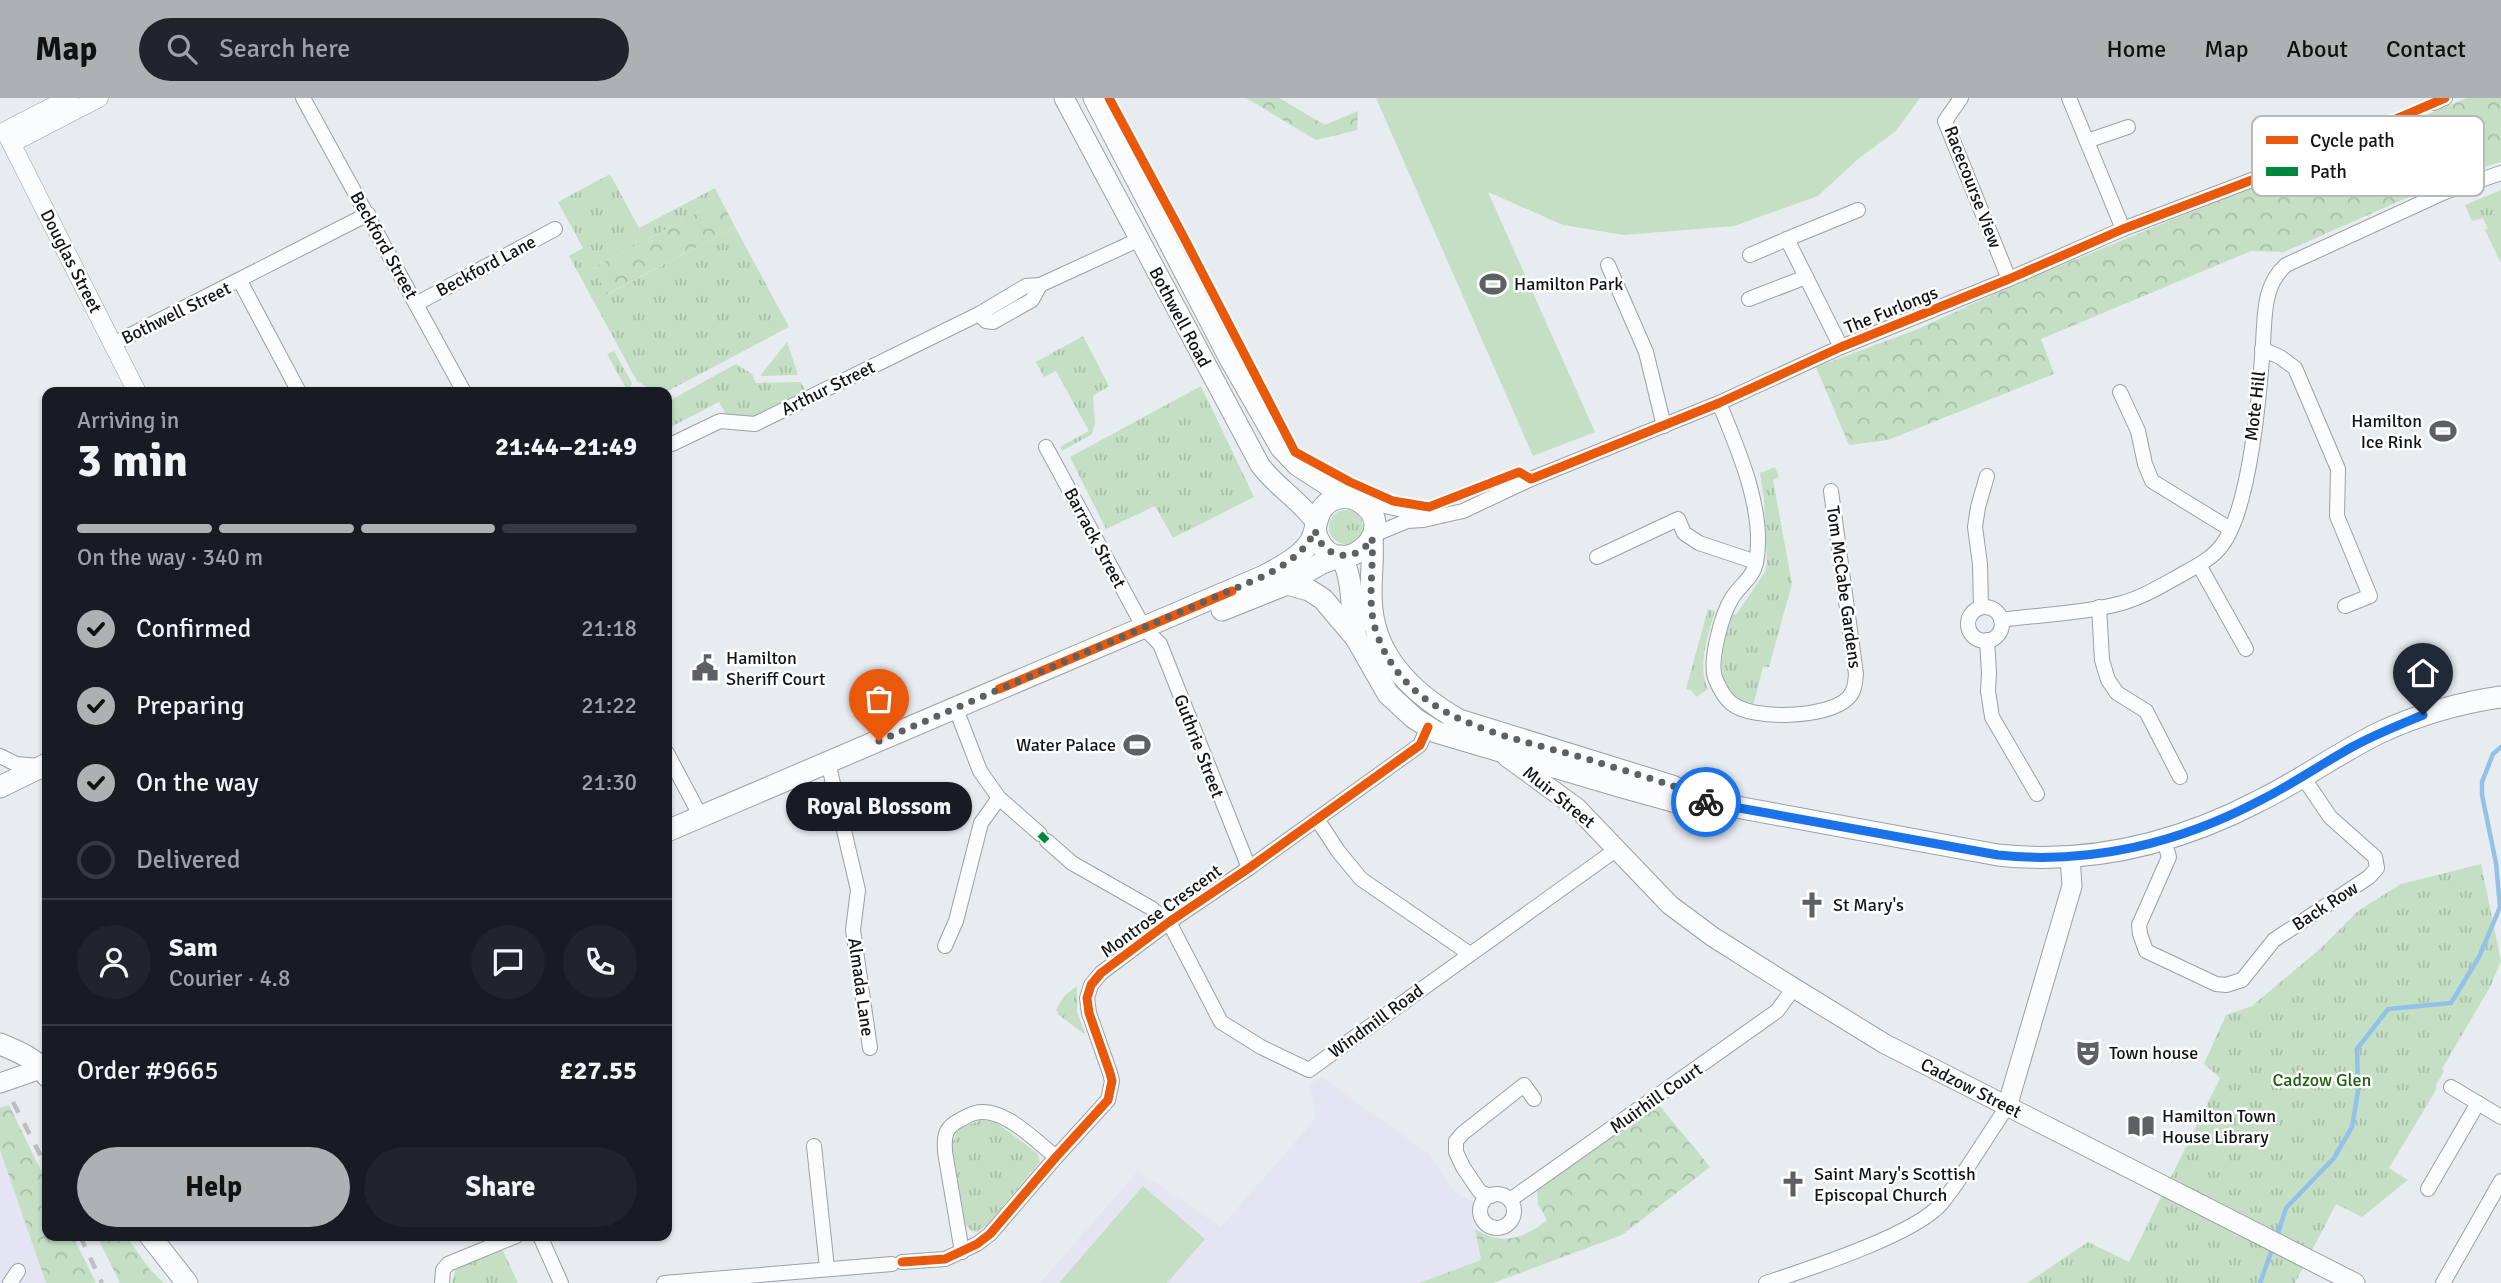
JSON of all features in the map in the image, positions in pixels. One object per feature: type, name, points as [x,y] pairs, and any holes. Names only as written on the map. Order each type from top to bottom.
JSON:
[{"type":"main road","name":"Bothwell Road","points":[[1064,98],[1259,465],[1275,484],[1303,506],[1316,526]]},
{"type":"main road","name":"Bothwell Road","points":[[1093,98],[1228,357],[1280,447],[1297,466],[1350,498]]},
{"type":"main road","points":[[672,829],[956,709],[1144,628],[1232,591],[1280,568],[1307,547],[1319,512],[1335,499],[1350,498],[1368,508],[1372,516],[1373,537],[1359,552],[1320,564],[1287,584],[1169,632],[1144,628]]},
{"type":"main road","points":[[1316,526],[1317,537],[1327,550],[1341,556]]},
{"type":"main road","name":"Muir Street","points":[[1373,537],[1371,607],[1376,630],[1390,659],[1408,684],[1432,704],[1470,725],[1676,802],[1704,801],[1975,852],[2014,857],[2070,857],[2164,841],[2244,809],[2390,728],[2441,710],[2501,696]]},
{"type":"main road","name":"Muir Street","points":[[1341,556],[1350,577],[1356,638]]},
{"type":"main road","name":"Muir Street","points":[[1287,584],[1309,590],[1323,598],[1356,638],[1388,694],[1428,727],[1446,736],[1497,751],[1593,770]]},
{"type":"main road","name":"Muir Street","points":[[1497,751],[1563,796],[1617,849]]},
{"type":"main road","points":[[0,788],[42,767]]},
{"type":"main road","name":"Cadzow Street","points":[[1617,849],[1670,905],[1713,937],[1885,1044],[2354,1283]]},
{"type":"main road","points":[[2007,1107],[2072,886],[2070,857]]},
{"type":"main road","points":[[0,1044],[20,1052],[42,1067]]},
{"type":"main road","points":[[0,1083],[42,1071]]},
{"type":"main road","points":[[154,1241],[187,1283]]},
{"type":"street","points":[[4,139],[69,98]]},
{"type":"street","points":[[4,139],[99,98]]},
{"type":"street","name":"Beckford Street","points":[[303,98],[461,387]]},
{"type":"street","name":"Racecourse View","points":[[1961,98],[1945,121],[2010,279]]},
{"type":"street","points":[[2068,98],[2123,229]]},
{"type":"street","points":[[2087,141],[2128,127]]},
{"type":"street","name":"Douglas Street","points":[[4,139],[134,387]]},
{"type":"street","name":"Mote Hill","points":[[2484,179],[2501,173]]},
{"type":"street","name":"The Furlongs","points":[[1373,537],[1407,521],[1436,518],[1463,511],[1531,479],[1719,403],[1841,347],[2010,279],[2123,229],[2252,180]]},
{"type":"street","name":"Mote Hill","points":[[2001,620],[2120,603],[2144,595],[2199,565],[2216,552],[2224,542],[2244,491],[2268,291],[2277,273],[2286,265],[2436,196]]},
{"type":"street","points":[[1750,255],[1858,210]]},
{"type":"street","name":"Bothwell Street","points":[[113,344],[368,214]]},
{"type":"street","name":"Beckford Lane","points":[[416,304],[555,229]]},
{"type":"street","name":"The Furlongs","points":[[1787,239],[1841,347]]},
{"type":"street","name":"Arthur Street","points":[[672,444],[720,421],[755,424],[979,314],[986,321],[993,323],[1032,300],[1040,285],[1138,240]]},
{"type":"street","points":[[1608,265],[1646,352],[1664,425]]},
{"type":"street","points":[[1749,299],[1806,277]]},
{"type":"street","name":"Bothwell Street","points":[[240,281],[296,387]]},
{"type":"street","points":[[2262,349],[2295,368],[2337,469],[2337,516],[2370,596],[2344,606]]},
{"type":"street","points":[[2120,392],[2138,431],[2145,464],[2152,481],[2230,528]]},
{"type":"street","points":[[1597,557],[1678,519],[1684,533],[1699,543],[1756,562],[1754,512],[1746,470],[1719,403]]},
{"type":"street","name":"Barrack Street","points":[[1046,447],[1144,628]]},
{"type":"street","points":[[1981,607],[1980,564],[1975,527],[1987,476]]},
{"type":"street","name":"Tom McCabe Gardens","points":[[1756,562],[1752,574],[1732,597],[1724,614],[1714,667],[1715,679],[1721,690],[1731,703],[1748,711],[1768,715],[1819,711],[1847,700],[1855,690],[1856,674],[1831,491]]},
{"type":"street","name":"The Furlongs","points":[[1350,498],[1436,518]]},
{"type":"street","points":[[2199,565],[2246,649]]},
{"type":"street","points":[[1981,607],[1994,610],[2001,620],[1998,634],[1987,640],[1973,635],[1968,624],[1971,614],[1981,607]]},
{"type":"street","points":[[2099,607],[2102,660],[2108,680],[2117,693],[2146,712],[2180,777]]},
{"type":"street","name":"Guthrie Street","points":[[1144,628],[1160,644],[1249,868]]},
{"type":"street","points":[[1987,640],[1988,691],[1992,717],[2037,794]]},
{"type":"street","points":[[956,709],[980,771],[999,798],[1072,863],[1151,908],[1168,922]]},
{"type":"street","name":"Montrose Crescent","points":[[664,1283],[945,1259],[962,1252],[990,1234],[1108,1100],[1111,1073],[1089,1013],[1087,998],[1091,985],[1101,974],[1168,922],[1249,868],[1420,745],[1428,727]]},
{"type":"street","points":[[0,756],[16,764],[42,765]]},
{"type":"street","points":[[672,762],[701,817]]},
{"type":"street","name":"Almada Lane","points":[[828,762],[858,890],[853,930],[870,1048]]},
{"type":"street","name":"Back Row","points":[[2164,841],[2169,857],[2138,929],[2148,953],[2220,985],[2240,981],[2274,940],[2375,872],[2375,857],[2330,817],[2302,777]]},
{"type":"street","points":[[945,946],[956,921],[981,823],[999,798]]},
{"type":"street","points":[[1317,819],[1361,879],[1469,954]]},
{"type":"street","name":"Windmill Road","points":[[1168,922],[1221,1021],[1261,1046],[1309,1070],[1617,849]]},
{"type":"street","name":"Muirhill Court","points":[[1510,1200],[1767,1019],[1777,1011],[1794,988]]},
{"type":"street","points":[[1491,1196],[1480,1211],[1484,1221],[1493,1227],[1503,1227],[1511,1220],[1514,1210],[1510,1200],[1501,1195],[1491,1196],[1480,1192],[1462,1167],[1456,1152],[1456,1141],[1462,1133],[1524,1085],[1534,1099]]},
{"type":"street","points":[[2451,1087],[2501,1117]]},
{"type":"street","points":[[2428,1189],[2478,1104]]},
{"type":"street","points":[[1766,1283],[1822,1264],[1921,1221],[1940,1205],[2007,1107]]},
{"type":"street","points":[[962,1252],[945,1152],[944,1138],[949,1127],[975,1113],[990,1112],[1006,1118],[1056,1157]]},
{"type":"street","points":[[814,1146],[827,1268]]},
{"type":"street","points":[[2443,1283],[2501,1181]]},
{"type":"street","points":[[442,1283],[443,1270],[448,1264],[504,1241]]},
{"type":"street","points":[[542,1241],[561,1283]]},
{"type":"shaded area","points":[[1321,1077],[1428,1153],[1453,1191],[1476,1204],[1472,1216],[1481,1260],[1419,1283],[1040,1283],[1138,1171],[1221,1227],[1316,1118],[1310,1086]]},
{"type":"shaded area","points":[[0,1150],[46,1283],[0,1283]]},
{"type":"green space","points":[[1246,98],[1279,98],[1325,125],[1358,111],[1357,130],[1316,140]]},
{"type":"green space","name":"Hamilton Park","points":[[1376,98],[1920,98],[1896,131],[1858,159],[1818,196],[1734,226],[1624,235],[1563,225],[1488,192],[1595,432],[1533,456]]},
{"type":"green space","points":[[2467,98],[2501,98],[2501,162],[2484,167],[2484,116],[2423,116]]},
{"type":"green space","points":[[610,174],[639,228],[715,188],[721,200],[593,268],[608,294],[735,227],[789,327],[672,389],[647,387],[637,381],[569,256],[583,248],[558,202]]},
{"type":"green space","points":[[2252,187],[2252,196],[2411,196],[2284,252],[2251,251],[2041,339],[2054,374],[1888,440],[1849,445],[1816,367],[1918,329],[2014,285]]},
{"type":"green space","points":[[2501,190],[2501,263],[2485,230],[2488,229],[2483,218],[2472,221],[2465,205]]},
{"type":"green space","points":[[721,200],[735,227],[607,294],[593,268]]},
{"type":"green space","points":[[1083,336],[1109,386],[1093,396],[1095,423],[1092,434],[1062,451],[1060,447],[1089,431],[1056,371],[1044,377],[1036,362]]},
{"type":"green space","points":[[787,342],[798,375],[760,376]]},
{"type":"green space","points":[[614,351],[632,383],[630,387],[625,387],[607,354]]},
{"type":"green space","points":[[736,364],[752,374],[756,383],[800,382],[806,390],[754,419],[727,416],[719,402],[672,426],[672,399]]},
{"type":"green space","points":[[1201,386],[1254,497],[1173,538],[1155,506],[1106,529],[1070,457]]},
{"type":"green space","points":[[1775,467],[1779,477],[1773,480],[1792,584],[1769,667],[1763,667],[1753,706],[1729,689],[1724,679],[1723,655],[1732,614],[1736,615],[1765,572],[1767,562],[1764,499],[1760,473]]},
{"type":"green space","points":[[1346,510],[1358,515],[1363,527],[1358,539],[1346,544],[1334,539],[1329,527],[1334,515]]},
{"type":"green space","points":[[1708,609],[1715,611],[1703,670],[1708,689],[1696,697],[1692,691],[1686,689]]},
{"type":"green space","name":"Cadzow Glen","points":[[2481,864],[2501,961],[2490,987],[2442,1069],[2444,1071],[2436,1090],[2389,1168],[2408,1180],[2362,1217],[2336,1204],[2295,1283],[2027,1283],[2088,1242],[2129,1262],[2220,1078],[2204,1064],[2226,1015],[2252,1006],[2320,949],[2358,911],[2401,884]]},
{"type":"green space","points":[[1077,986],[1077,1012],[1085,1033],[1060,1016],[1056,1010],[1064,996]]},
{"type":"green space","points":[[9,1105],[42,1173],[42,1241],[75,1241],[96,1283],[46,1283],[0,1150],[0,1108]]},
{"type":"green space","points":[[1659,1105],[1710,1167],[1622,1235],[1493,1283],[1419,1283],[1481,1260],[1475,1229],[1504,1239],[1521,1236],[1538,1227],[1547,1220],[1538,1204],[1537,1186]]},
{"type":"green space","points":[[981,1120],[996,1122],[1038,1154],[1040,1162],[986,1226],[977,1232],[963,1223],[951,1147],[958,1129]]},
{"type":"green space","points":[[1143,1186],[1205,1239],[1167,1283],[1059,1283]]},
{"type":"green space","points":[[99,1241],[130,1241],[151,1271],[164,1283],[120,1283]]},
{"type":"green space","points":[[502,1249],[518,1283],[452,1283],[456,1268]]},
{"type":"waterway","points":[[2277,1236],[2286,1208],[2334,1158],[2352,1127],[2358,1091],[2357,1049],[2388,1009],[2451,1003],[2479,957],[2500,907],[2496,863],[2482,795],[2482,782],[2493,754],[2501,747]]},
{"type":"waterway","points":[[2260,1283],[2273,1247]]},
{"type":"railway","points":[[13,1102],[42,1158]]},
{"type":"railway","points":[[82,1241],[102,1283]]},
{"type":"marked path","points":[[1040,834],[1047,841]]},
{"type":"cycle path","points":[[1109,98],[1295,452],[1350,482],[1393,501],[1429,507],[1519,472],[1531,479],[1719,403],[1841,347],[2009,279],[2123,229],[2252,180]]},
{"type":"cycle path","points":[[2403,116],[2445,98]]},
{"type":"cycle path","points":[[999,689],[1232,591]]},
{"type":"cycle path","points":[[902,1262],[945,1259],[977,1244],[990,1234],[1108,1100],[1112,1081],[1089,1013],[1087,998],[1091,985],[1101,973],[1420,745],[1428,727]]},
{"type":"way so far","points":[[879,741],[1264,576],[1280,568],[1307,547],[1315,530],[1321,544],[1341,556],[1353,555],[1365,549],[1372,538],[1374,561],[1371,607],[1376,630],[1399,673],[1432,704],[1470,725],[1672,786],[1706,802]]},
{"type":"place","name":"Hamilton Park","points":[[1493,284]]},
{"type":"place","name":"Hamilton Ice Rink","points":[[2443,431]]},
{"type":"place","name":"Hamilton Sheriff Court","points":[[705,668]]},
{"type":"place","name":"Royal Blossom","points":[[879,741]]},
{"type":"place","name":"Water Palace","points":[[1137,745]]},
{"type":"place","name":"St Mary's","points":[[1812,905]]},
{"type":"place","name":"Town house","points":[[2088,1053]]},
{"type":"place","name":"Hamilton Town House Library","points":[[2141,1126]]},
{"type":"place","name":"Saint Mary's Scottish Episcopal Church","points":[[1793,1184]]},
{"type":"route","points":[[1706,802],[1975,852],[2014,857],[2089,856],[2164,841],[2231,815],[2379,733],[2423,715]]}]
